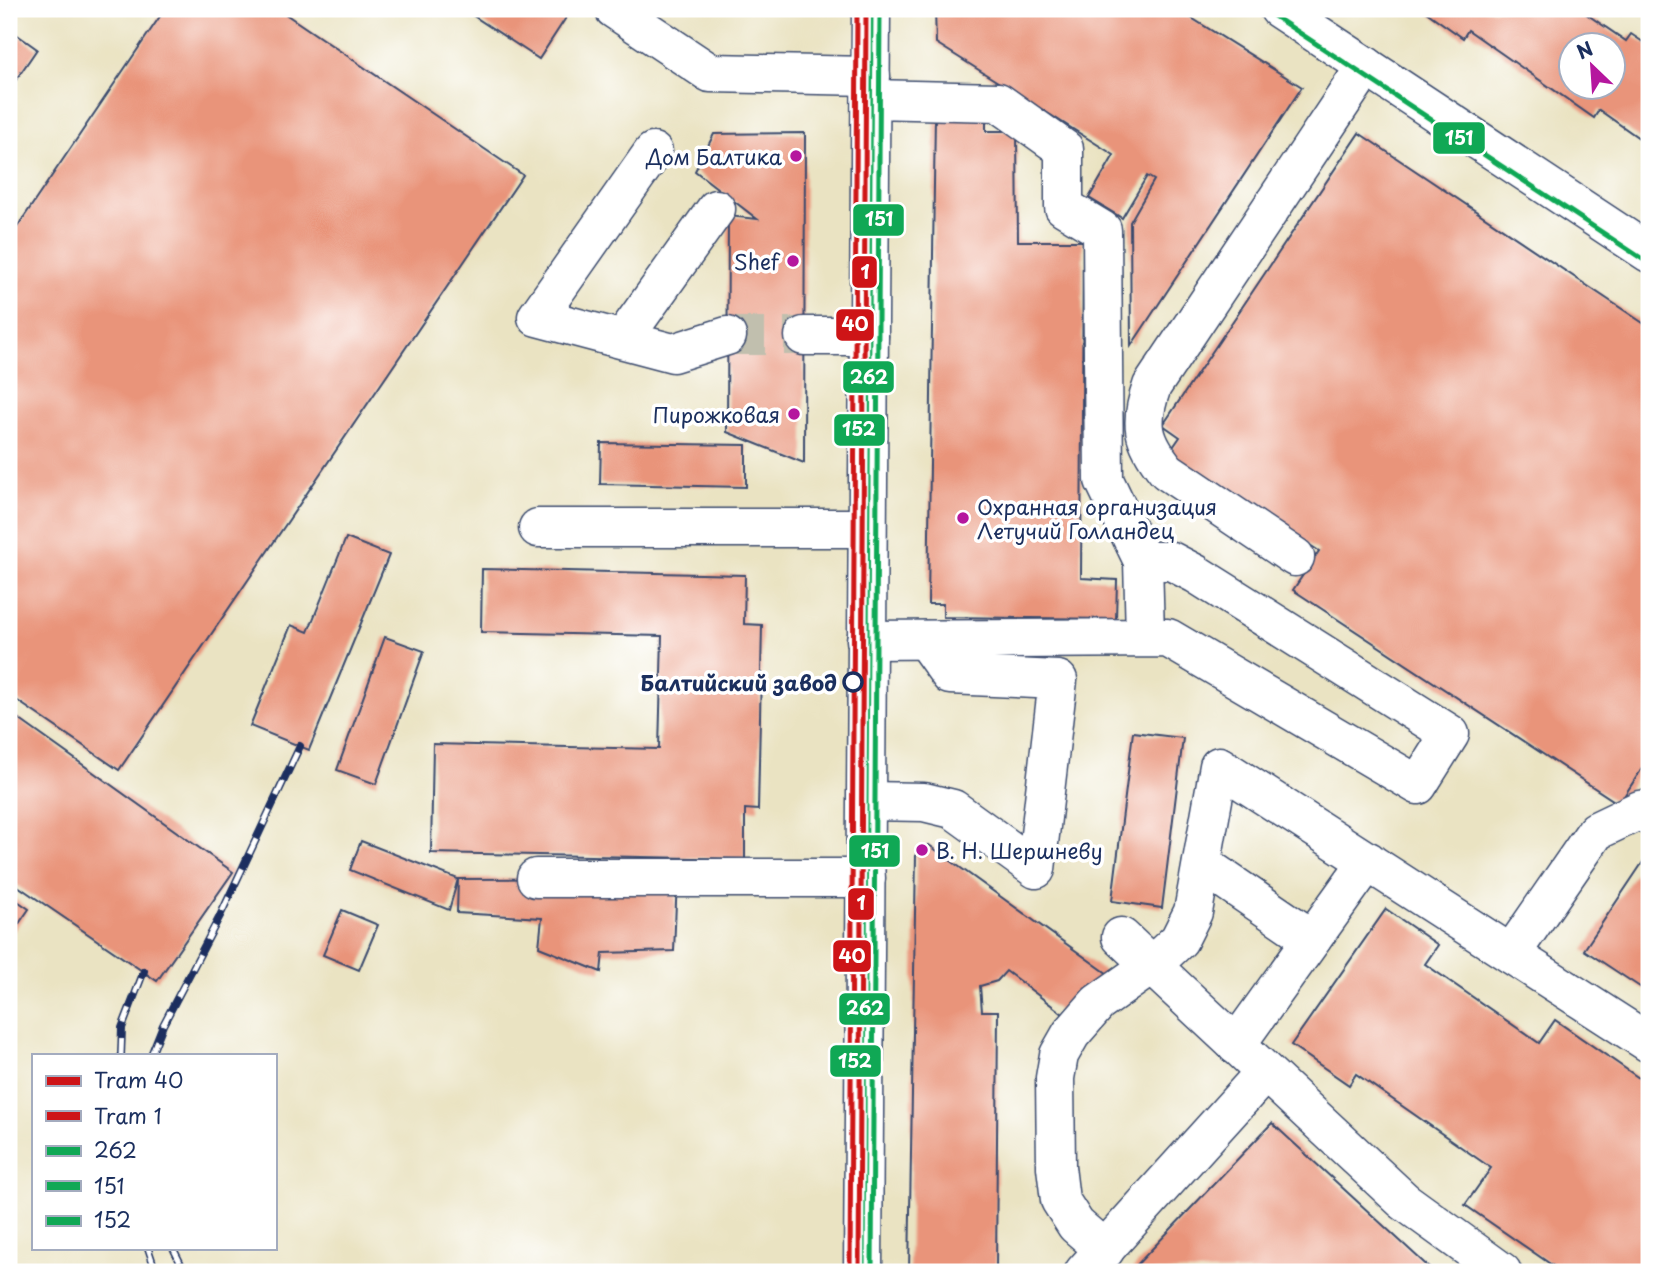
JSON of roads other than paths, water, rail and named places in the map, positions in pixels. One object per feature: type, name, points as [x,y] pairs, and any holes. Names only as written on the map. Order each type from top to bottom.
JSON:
[{"type":"street","points":[[614,9],[710,73],[871,87],[998,102],[1064,149],[1064,207],[1102,230],[1104,480],[1143,561],[1145,636]]},
{"type":"street","points":[[863,1272],[871,9]]},
{"type":"street","points":[[1279,9],[1649,253]]},
{"type":"street","points":[[1295,557],[1167,471],[1152,452],[1145,431],[1144,408],[1152,386],[1366,66]]},
{"type":"street","points":[[653,152],[537,317],[673,352],[727,336]]},
{"type":"street","points":[[623,339],[716,209]]},
{"type":"street","points":[[804,336],[869,336]]},
{"type":"street","points":[[538,528],[867,528]]},
{"type":"street","points":[[866,640],[1117,639],[1145,636],[1168,638],[1418,785],[1450,734],[1196,574],[1171,561],[1143,561]]},
{"type":"street","points":[[866,801],[924,802],[953,810],[1036,869],[1058,680],[950,675],[925,640]]},
{"type":"street","points":[[1265,1072],[1094,1261],[1060,1200],[1056,1167],[1055,1078],[1059,1055],[1071,1034],[1098,1003],[1180,940],[1193,912],[1219,766],[1649,1043]]},
{"type":"street","points":[[1511,954],[1596,831],[1640,810],[1649,816]]},
{"type":"street","points":[[1236,1045],[1367,861]]},
{"type":"street","points":[[1202,864],[1312,939]]},
{"type":"street","points":[[536,878],[866,878]]},
{"type":"street","points":[[1121,937],[1404,1201],[1502,1272]]},
{"type":"tunnel","points":[[727,336],[804,336]]},
{"type":"railway","points":[[151,1054],[163,1025],[220,916],[300,746]]},
{"type":"railway","points":[[121,1054],[122,1028],[144,971]]},
{"type":"railway","points":[[149,1250],[156,1272]]},
{"type":"railway","points":[[174,1250],[185,1272]]},
{"type":"tram line","name":"40","points":[[850,1272],[857,9]]},
{"type":"tram line","name":"1","points":[[859,1272],[866,9]]},
{"type":"place","name":"Дом Балтика","points":[[796,156]]},
{"type":"place","name":"Shef","points":[[793,261]]},
{"type":"place","name":"Пирожковая","points":[[794,414]]},
{"type":"place","name":"Охранная организация Летучий Голландец","points":[[963,518]]},
{"type":"place","name":"Балтийский завод","points":[[853,682]]},
{"type":"place","name":"В. Н. Шершневу","points":[[922,850]]}]
